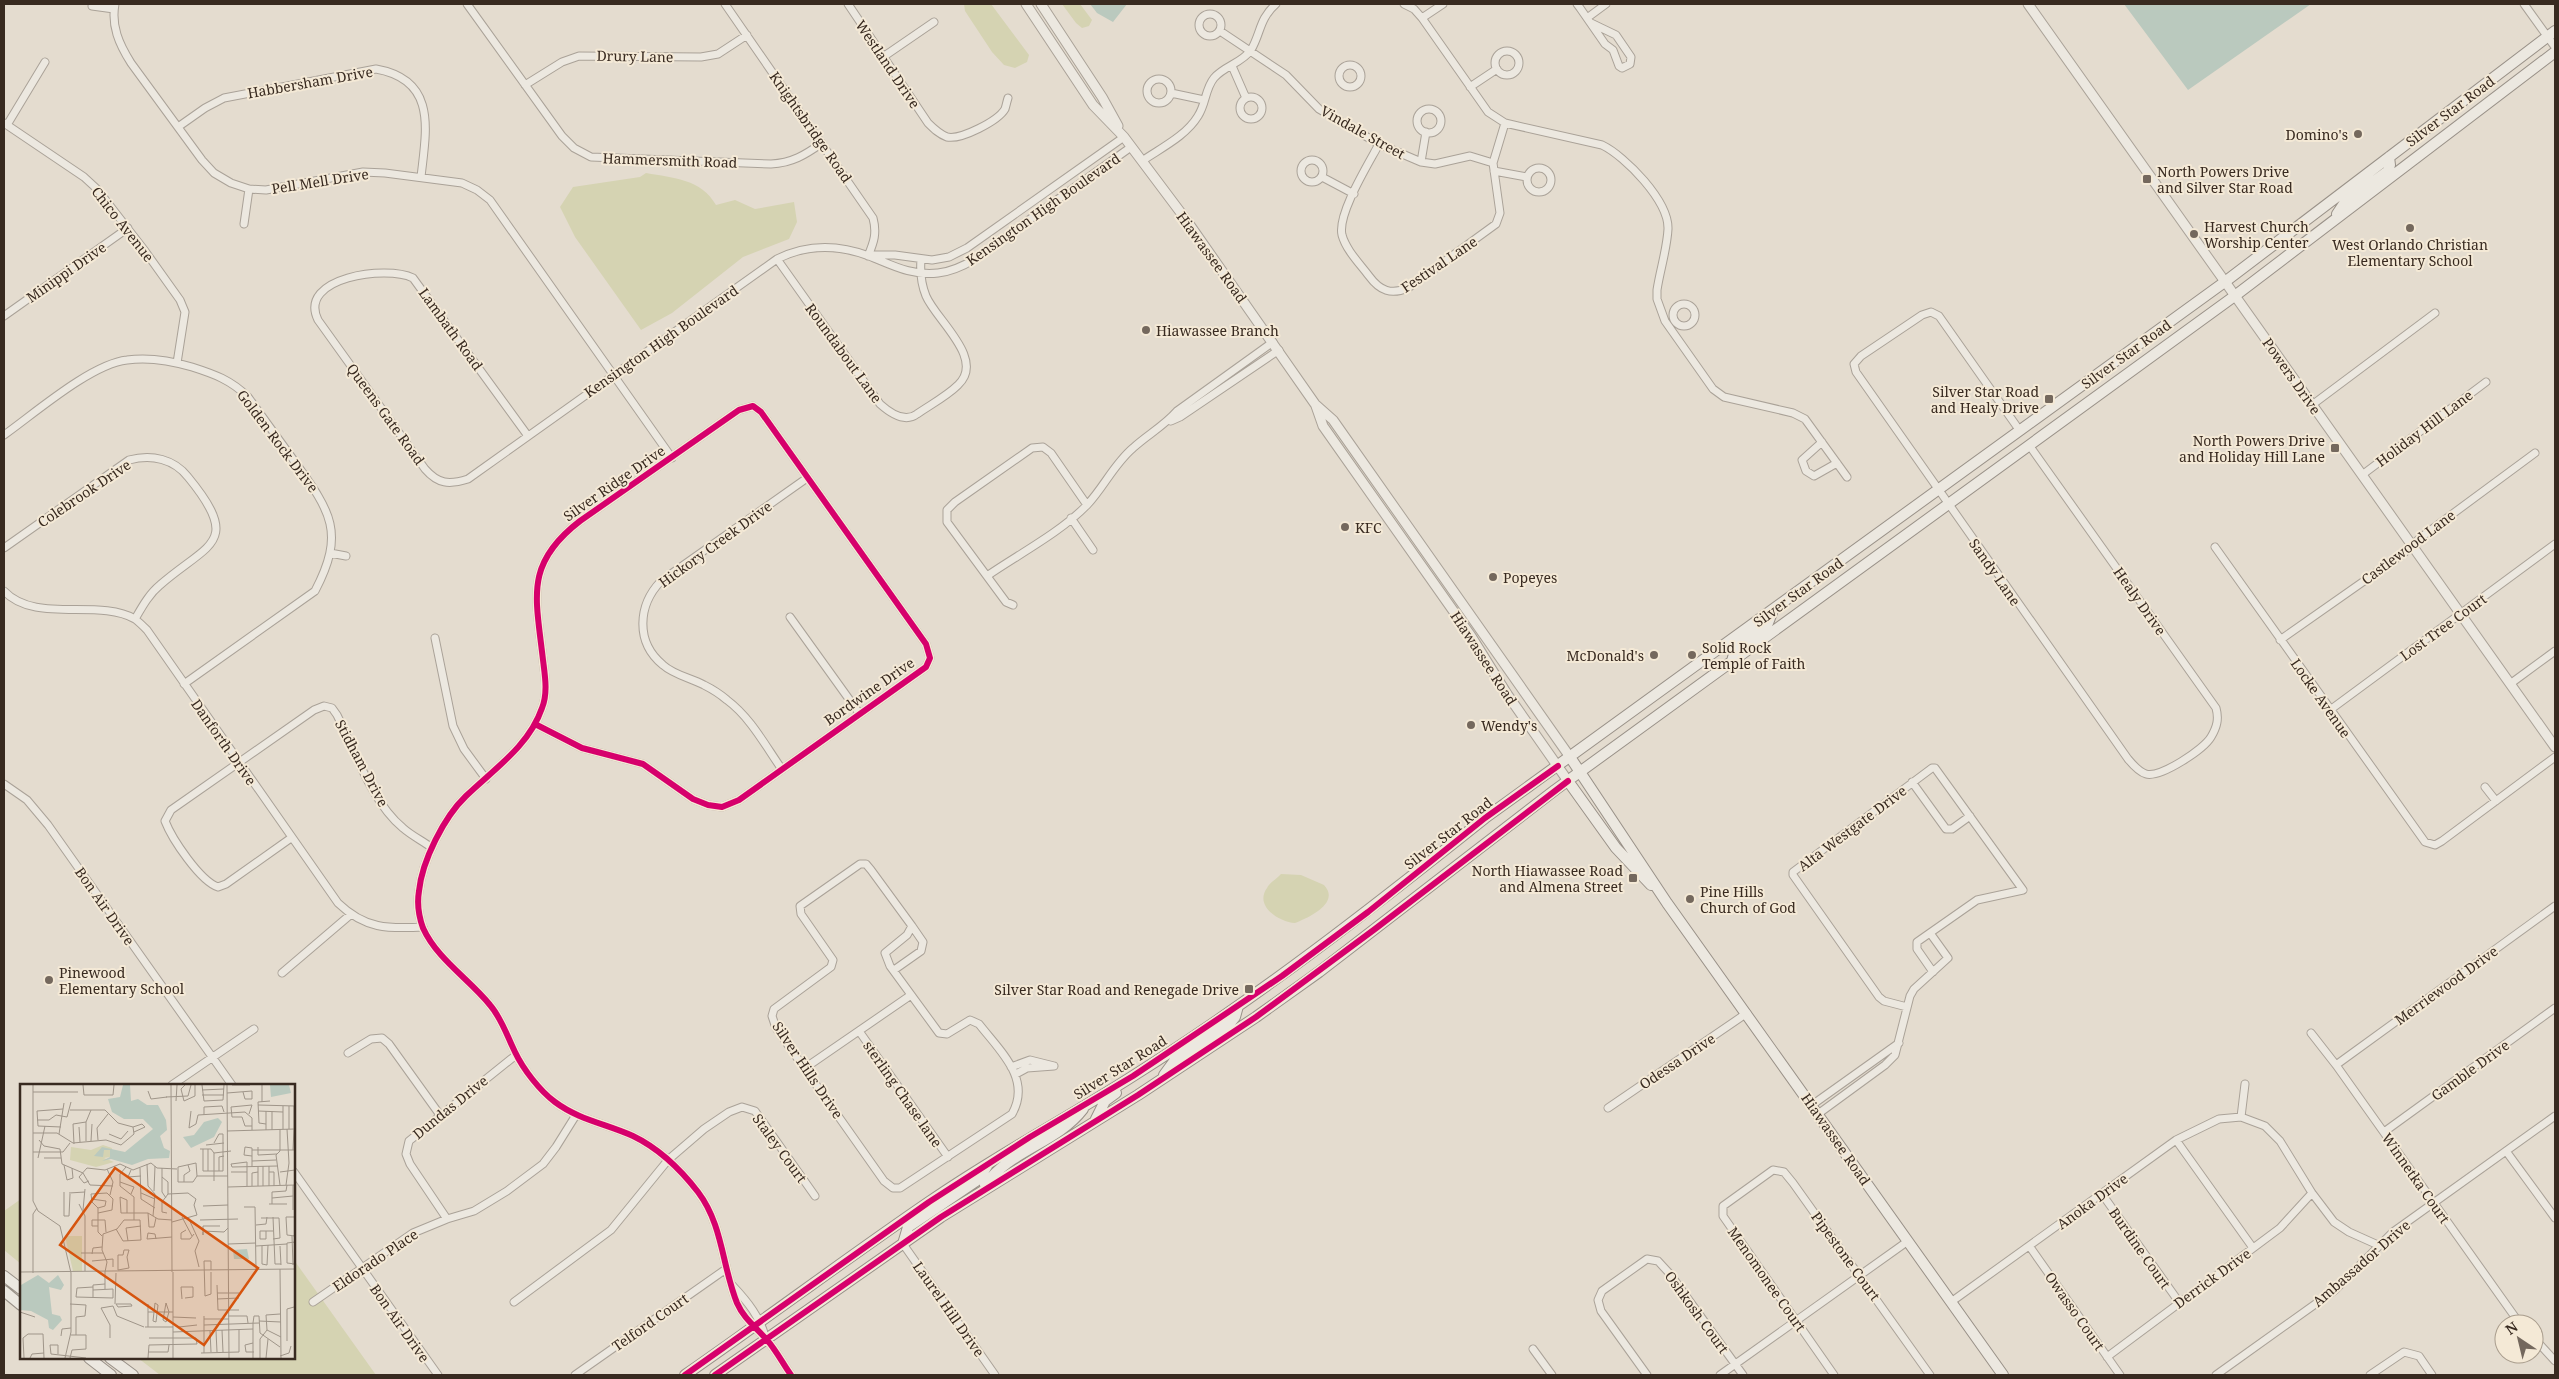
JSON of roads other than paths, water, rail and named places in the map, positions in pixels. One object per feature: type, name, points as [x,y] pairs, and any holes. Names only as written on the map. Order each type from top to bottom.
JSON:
[{"type":"main road","name":"Silver Star Road","points":[[685,1375],[929,1202],[988,1163],[1172,1050],[1315,952],[1485,818],[2226,281],[2552,34]]},
{"type":"main road","name":"Silver Star Road","points":[[715,1375],[982,1190],[1160,1080],[1256,1017],[1319,972],[1580,772],[2236,295],[2555,52]]},
{"type":"main road","points":[[2330,223],[2345,202],[2388,170],[2390,164],[2389,157]]},
{"type":"main road","points":[[1732,661],[1736,647],[1768,623],[1773,610]]},
{"type":"main road","name":"Hiawassee Road","points":[[1570,757],[1667,903],[2003,1375]]},
{"type":"main road","name":"Hiawassee Road","points":[[1568,781],[1616,848],[1667,903]]},
{"type":"main road","points":[[1160,1080],[1175,1060],[1230,1023],[1235,1017],[1238,1006]]},
{"type":"main road","points":[[1096,1120],[1105,1101],[1156,1070],[1172,1050]]},
{"type":"main road","points":[[982,1190],[996,1170],[1072,1122],[1086,1104]]},
{"type":"main road","points":[[903,1244],[908,1227],[979,1179],[988,1163]]},
{"type":"main road","points":[[4,1276],[20,1288]]},
{"type":"main road","points":[[4,1291],[20,1304]]},
{"type":"main road","points":[[90,1359],[111,1375]]},
{"type":"main road","points":[[111,1359],[133,1375]]},
{"type":"street","name":"Hammersmith Road","points":[[468,4],[562,136],[574,148],[591,157],[604,159],[787,163],[805,156],[822,143]]},
{"type":"street","name":"Knightsbridge Road","points":[[725,4],[873,218],[876,228],[875,240],[868,256]]},
{"type":"street","name":"Westland Drive","points":[[848,4],[928,123],[936,131],[948,137],[962,136],[978,130],[1004,110],[1008,98]]},
{"type":"street","name":"Hiawassee Road","points":[[1026,4],[1093,105],[1124,138],[1142,161],[1279,350],[1315,404],[1323,426],[1471,636],[1568,781]]},
{"type":"street","name":"Hiawassee Road","points":[[1041,4],[1102,97],[1124,138]]},
{"type":"street","points":[[1142,161],[1186,130],[1199,115],[1208,87],[1216,76],[1232,66],[1250,50],[1262,20],[1276,4]]},
{"type":"street","points":[[1404,4],[1414,9],[1422,18],[1488,112],[1504,122],[1602,146],[1616,152],[1627,162],[1645,184],[1666,216],[1668,228],[1657,300],[1713,389],[1724,397],[1794,413],[1805,419],[1847,477]]},
{"type":"street","points":[[1422,18],[1442,4]]},
{"type":"street","points":[[1578,4],[1589,21],[1613,50],[1619,66],[1622,68],[1630,64],[1631,57],[1616,35],[1589,21]]},
{"type":"street","points":[[1589,21],[1606,4]]},
{"type":"street","name":"Powers Drive","points":[[2028,4],[2555,747]]},
{"type":"street","points":[[2524,4],[2552,34],[2555,47]]},
{"type":"street","points":[[92,6],[114,6]]},
{"type":"street","name":"Pell Mell Drive","points":[[114,6],[114,26],[120,46],[214,173],[231,183],[249,189],[266,190],[363,172],[421,176],[462,183],[478,190],[490,200],[672,458]]},
{"type":"street","points":[[883,57],[934,22]]},
{"type":"street","name":"Vindale Street","points":[[1220,31],[1286,75],[1319,109],[1379,144],[1421,162],[1435,164],[1470,156],[1494,167],[1527,178]]},
{"type":"street","name":"Drury Lane","points":[[525,85],[562,62],[580,56],[701,57],[718,54],[747,35]]},
{"type":"street","points":[[6,124],[45,62]]},
{"type":"street","points":[[1232,66],[1246,98]]},
{"type":"street","name":"Habbersham Drive","points":[[178,126],[204,108],[224,98],[376,69],[388,71],[411,87],[425,110],[426,124],[421,176]]},
{"type":"street","points":[[1470,87],[1497,69]]},
{"type":"street","points":[[1171,93],[1204,100]]},
{"type":"street","name":"Festival Lane","points":[[1379,144],[1354,194],[1342,224],[1345,242],[1374,283],[1390,292],[1397,292],[1408,288],[1496,224],[1500,213],[1494,167],[1504,122]]},
{"type":"street","name":"Chico Avenue","points":[[6,124],[84,177],[98,189],[180,300],[185,312],[177,362]]},
{"type":"street","points":[[1421,162],[1426,132]]},
{"type":"street","name":"Kensington High Boulevard","points":[[868,256],[895,255],[932,260],[949,257],[967,248],[1124,138]]},
{"type":"street","name":"Kensington High Boulevard","points":[[468,479],[777,259],[794,250],[812,246],[834,247],[868,256],[891,267],[920,274],[940,273],[972,260],[1132,148]]},
{"type":"street","points":[[1322,177],[1354,194]]},
{"type":"street","points":[[244,224],[249,189]]},
{"type":"street","name":"Minippi Drive","points":[[4,316],[128,228]]},
{"type":"street","name":"Roundabout Lane","points":[[777,259],[880,404],[890,413],[902,417],[914,416],[959,385],[966,373],[967,362],[963,350],[927,298],[920,274],[921,259]]},
{"type":"street","name":"Lambath Road","points":[[318,320],[314,311],[315,300],[321,292],[332,284],[354,276],[380,272],[404,273],[413,278],[528,436]]},
{"type":"street","name":"Sandy Lane","points":[[2020,431],[1938,316],[1931,312],[1922,315],[1861,356],[1854,364],[1856,372],[1948,505],[2137,769],[2147,774],[2158,773],[2189,756]]},
{"type":"street","points":[[2312,405],[2435,313]]},
{"type":"street","name":"Queens Gate Road","points":[[318,320],[433,478],[444,483],[456,483],[468,479]]},
{"type":"street","points":[[1168,422],[1177,411],[1273,342]]},
{"type":"street","points":[[987,576],[1072,518],[1087,505],[1133,447],[1279,350]]},
{"type":"street","name":"Golden Rock Drive","points":[[4,435],[86,377],[106,366],[126,360],[141,359],[177,362],[223,377],[248,397],[323,502],[331,529],[330,553],[324,574],[316,591],[184,684]]},
{"type":"street","name":"Holiday Hill Lane","points":[[2362,475],[2486,382]]},
{"type":"street","name":"Hiawassee Road","points":[[1315,404],[1334,420],[1570,757]]},
{"type":"street","name":"Bordwine Drive","points":[[535,724],[582,748],[642,764],[693,799],[708,805],[722,807],[739,800],[781,768],[926,667],[930,658],[926,644],[760,412],[752,406],[738,410]]},
{"type":"street","name":"Silver Ridge Drive","points":[[738,410],[580,521],[563,534],[548,552],[537,586],[537,607],[546,686],[544,705],[535,724],[515,752],[464,798],[445,824],[432,848],[419,890],[419,911],[423,927],[434,946],[490,1006],[505,1028],[516,1055],[536,1083],[553,1101],[576,1116],[632,1136],[668,1160],[698,1193],[713,1219],[723,1248],[730,1283],[741,1311],[757,1325]]},
{"type":"street","points":[[1822,442],[1802,460],[1806,471],[1814,476],[1837,463]]},
{"type":"street","name":"Healy Drive","points":[[2029,445],[2216,708],[2218,716],[2217,725],[2210,739],[2189,756]]},
{"type":"street","points":[[1013,605],[1006,602],[947,522],[947,510],[955,502],[1032,448],[1042,447],[1051,453],[1087,505]]},
{"type":"street","name":"Castlewood Lane","points":[[2280,640],[2535,453]]},
{"type":"street","name":"Colebrook Drive","points":[[4,548],[129,460],[140,457],[155,458],[179,465],[196,486],[214,516],[217,527],[215,539],[206,550],[149,595],[135,619]]},
{"type":"street","name":"Hickory Creek Drive","points":[[781,768],[746,718],[728,700],[704,685],[664,666],[654,657],[642,627],[644,610],[650,593],[661,581],[807,478]]},
{"type":"street","points":[[1072,518],[1093,550]]},
{"type":"street","name":"Lost Tree Court","points":[[2330,710],[2555,544]]},
{"type":"street","name":"Locke Avenue","points":[[2214,547],[2418,835],[2430,845],[2442,841],[2496,801]]},
{"type":"street","points":[[330,553],[346,556]]},
{"type":"street","points":[[4,590],[19,603],[118,613],[135,619]]},
{"type":"street","points":[[790,617],[859,713]]},
{"type":"street","name":"Danforth Drive","points":[[135,619],[147,630],[291,838],[330,892],[350,915],[368,924],[390,929],[423,927]]},
{"type":"street","points":[[435,638],[453,726],[464,749],[486,779]]},
{"type":"street","points":[[2510,684],[2555,651]]},
{"type":"street","name":"Stidham Drive","points":[[239,763],[314,710],[324,706],[332,708],[388,813],[403,828],[432,848]]},
{"type":"street","points":[[2485,787],[2496,801],[2555,757]]},
{"type":"street","points":[[239,763],[171,810],[165,821],[169,830],[203,878],[218,887],[226,884],[291,838]]},
{"type":"street","name":"Alta Westgate Drive","points":[[1907,1006],[1884,1001],[1879,997],[1793,875],[1795,869],[1912,782],[1932,768],[1935,768],[2023,890],[1976,900],[1917,942],[1916,946],[1933,972]]},
{"type":"street","name":"Alta Westgate Drive","points":[[1912,782],[1946,829],[1952,829],[1970,816]]},
{"type":"street","name":"Bon Air Drive","points":[[4,784],[27,800],[48,825],[231,1084]]},
{"type":"street","name":"Silver Hills Drive","points":[[912,926],[866,864],[860,864],[800,906],[801,914],[833,960],[831,967],[774,1009],[772,1016],[776,1028],[884,1181],[892,1188],[900,1188],[1012,1114],[1017,1105],[1020,1088],[1016,1074]]},
{"type":"street","name":"Merriewood Drive","points":[[2336,1065],[2555,906]]},
{"type":"street","points":[[282,973],[350,915]]},
{"type":"street","points":[[894,970],[921,951],[923,942],[912,926],[907,935],[885,953],[894,970],[939,1033],[947,1034],[970,1020],[975,1021],[1016,1074],[1027,1068],[1054,1066],[1030,1060],[1011,1067]]},
{"type":"street","points":[[1818,1114],[1885,1065],[1894,1055],[1899,1043],[1907,1006],[1914,989],[1948,958],[1930,933]]},
{"type":"street","points":[[805,1068],[911,995]]},
{"type":"street","name":"Gamble Drive","points":[[2384,1132],[2555,1008]]},
{"type":"street","name":"Odessa Drive","points":[[1608,1108],[1747,1013]]},
{"type":"street","points":[[173,1084],[254,1029]]},
{"type":"street","name":"sterling Chase lane","points":[[859,1030],[948,1158]]},
{"type":"street","name":"Winnetka Court","points":[[2311,1033],[2336,1065],[2513,1314]]},
{"type":"street","points":[[348,1053],[371,1039],[382,1038],[389,1044],[440,1115]]},
{"type":"street","points":[[1812,1105],[1899,1043]]},
{"type":"street","name":"Dundas Drive","points":[[447,1219],[410,1164],[406,1154],[409,1141],[516,1055]]},
{"type":"street","points":[[2245,1084],[2241,1117],[2265,1126],[2280,1141],[2312,1193],[2334,1222],[2349,1232],[2378,1246]]},
{"type":"street","name":"Staley Court","points":[[514,1302],[611,1230],[668,1160],[704,1129],[728,1112],[742,1107],[755,1110],[815,1196]]},
{"type":"street","name":"Eldorado Place","points":[[314,1302],[413,1233],[447,1219],[474,1211],[507,1191],[543,1164],[576,1116]]},
{"type":"street","name":"Ambassador Drive","points":[[2216,1375],[2334,1290],[2378,1246],[2555,1116]]},
{"type":"street","name":"Anoka Drive","points":[[1951,1302],[2030,1247],[2176,1140],[2219,1119],[2241,1117]]},
{"type":"street","points":[[2176,1140],[2253,1248]]},
{"type":"street","points":[[2506,1151],[2555,1218]]},
{"type":"street","name":"Pipestone Court","points":[[1748,1187],[1773,1170],[1784,1172],[1861,1275],[1930,1375]]},
{"type":"street","name":"Bon Air Drive","points":[[295,1173],[438,1375]]},
{"type":"street","name":"Menomonee Court","points":[[1748,1187],[1723,1206],[1723,1216],[1834,1375]]},
{"type":"street","name":"Derrick Drive","points":[[2107,1357],[2178,1302],[2280,1228],[2312,1193]]},
{"type":"street","name":"Burdine Court","points":[[2102,1194],[2178,1302]]},
{"type":"street","points":[[1720,1375],[1908,1241]]},
{"type":"street","name":"Laurel Hill Drive","points":[[903,1244],[995,1375]]},
{"type":"street","name":"Owasso Court","points":[[2030,1247],[2120,1375]]},
{"type":"street","name":"Oshkosh Court","points":[[1647,1375],[1601,1311],[1598,1300],[1602,1291],[1620,1276],[1648,1259],[1658,1260],[1670,1274],[1743,1375]]},
{"type":"street","name":"Telford Court","points":[[575,1375],[726,1269]]},
{"type":"street","name":"Silver Ridge Drive","points":[[730,1283],[750,1304],[757,1325],[791,1375]]},
{"type":"street","points":[[1533,1349],[1552,1375]]},
{"type":"street","points":[[2544,1349],[2555,1362]]},
{"type":"street","points":[[2370,1375],[2404,1352],[2419,1356],[2432,1375]]},
{"type":"place","name":"Domino's","points":[[2358,134]]},
{"type":"place","name":"North Powers Drive and Silver Star Road","points":[[2147,179]]},
{"type":"place","name":"West Orlando Christian Elementary School","points":[[2410,228]]},
{"type":"place","name":"Harvest Church Worship Center","points":[[2194,234]]},
{"type":"place","name":"Hiawassee Branch","points":[[1146,330]]},
{"type":"place","name":"Silver Star Road and Healy Drive","points":[[2049,399]]},
{"type":"place","name":"North Powers Drive and Holiday Hill Lane","points":[[2335,448]]},
{"type":"place","name":"KFC","points":[[1345,527]]},
{"type":"place","name":"Popeyes","points":[[1493,577]]},
{"type":"place","name":"McDonald's","points":[[1654,655]]},
{"type":"place","name":"Solid Rock Temple of Faith","points":[[1692,655]]},
{"type":"place","name":"Wendy's","points":[[1471,725]]},
{"type":"place","name":"North Hiawassee Road and Almena Street","points":[[1633,878]]},
{"type":"place","name":"Pine Hills Church of God","points":[[1690,899]]},
{"type":"place","name":"Pinewood Elementary School","points":[[49,980]]},
{"type":"place","name":"Silver Star Road and Renegade Drive","points":[[1249,989]]}]
